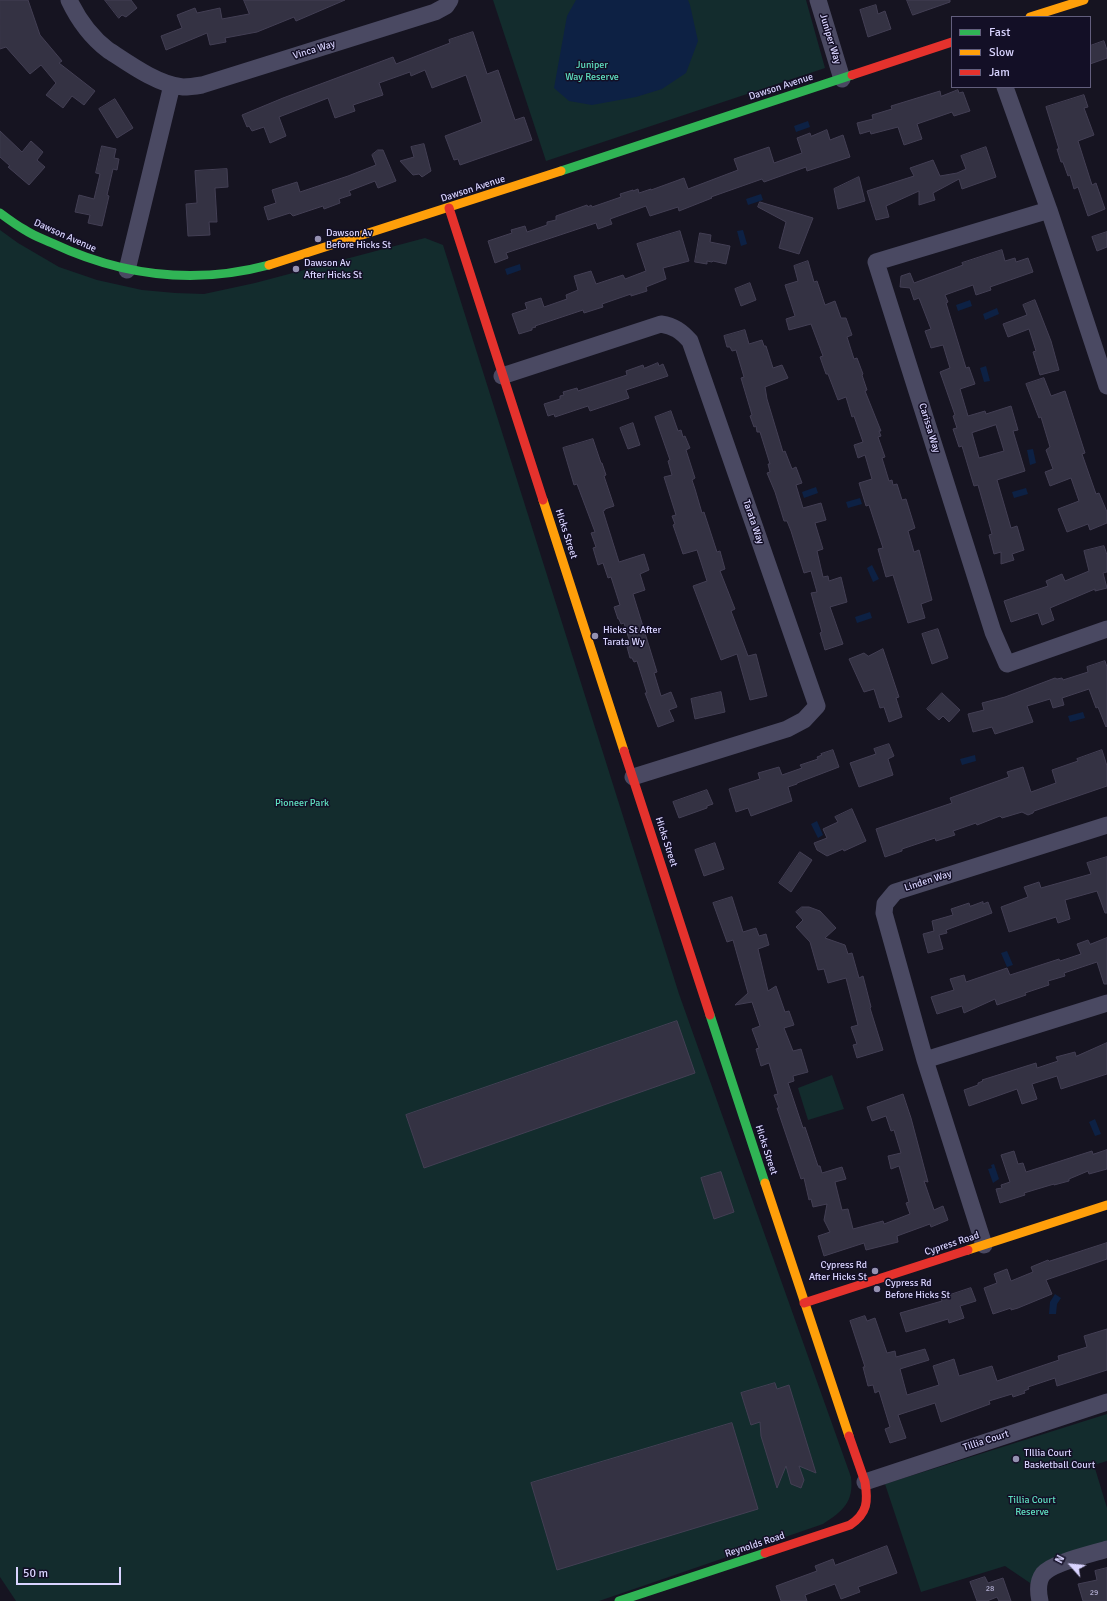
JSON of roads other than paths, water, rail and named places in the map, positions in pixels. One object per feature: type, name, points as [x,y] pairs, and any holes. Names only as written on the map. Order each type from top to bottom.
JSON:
[{"type":"street","name":"Vinca Way","points":[[69,0],[77,15],[100,44],[145,72],[172,85],[184,87],[202,85],[435,12],[446,6],[450,0]]},
{"type":"street","name":"Juniper Way","points":[[818,0],[842,79]]},
{"type":"street","points":[[1033,16],[1084,0]]},
{"type":"street","name":"Dawson Avenue","points":[[0,213],[26,231],[77,255],[127,270],[178,276],[213,275],[247,271],[278,263],[449,208],[951,42]]},
{"type":"street","points":[[127,270],[172,85]]},
{"type":"street","points":[[1005,88],[1049,210],[1107,386]]},
{"type":"street","name":"Hicks Street","points":[[449,208],[502,376],[804,1303],[865,1482]]},
{"type":"street","name":"Carissa Way","points":[[1049,210],[876,262],[993,632],[1007,664],[1107,629]]},
{"type":"street","name":"Tarata Way","points":[[502,376],[661,324],[670,325],[683,332],[690,341],[817,706],[804,720],[787,729],[633,777]]},
{"type":"street","name":"Linden Way","points":[[984,1245],[925,1060],[884,913],[885,904],[889,897],[895,892],[1107,825]]},
{"type":"street","points":[[925,1060],[1107,1003]]},
{"type":"street","name":"Cypress Road","points":[[804,1303],[1107,1206]]},
{"type":"street","name":"Tillia Court","points":[[865,1482],[1107,1402]]},
{"type":"street","name":"Reynolds Road","points":[[619,1601],[850,1525],[859,1520],[866,1508],[868,1495],[865,1482]]},
{"type":"street","points":[[1040,1601],[1039,1582],[1047,1570],[1059,1564],[1107,1549]]},
{"type":"water","points":[[576,0],[688,0],[698,41],[686,73],[662,89],[636,97],[592,105],[569,101],[554,88],[567,16]]},
{"type":"water","points":[[808,121],[810,127],[796,132],[794,126]]},
{"type":"water","points":[[761,194],[763,200],[748,205],[746,199]]},
{"type":"water","points":[[743,230],[747,244],[741,246],[737,231]]},
{"type":"water","points":[[520,264],[521,270],[507,275],[505,269]]},
{"type":"water","points":[[970,300],[972,306],[958,311],[956,305]]},
{"type":"water","points":[[997,308],[999,314],[985,320],[983,314]]},
{"type":"water","points":[[986,366],[990,381],[984,382],[980,368]]},
{"type":"water","points":[[1033,449],[1036,463],[1030,465],[1027,450]]},
{"type":"water","points":[[816,487],[818,493],[804,498],[802,492]]},
{"type":"water","points":[[1026,488],[1028,494],[1014,498],[1012,492]]},
{"type":"water","points":[[860,498],[862,504],[848,508],[846,502]]},
{"type":"water","points":[[872,565],[879,579],[873,582],[867,568]]},
{"type":"water","points":[[870,612],[872,618],[857,623],[855,617]]},
{"type":"water","points":[[1083,712],[1085,718],[1070,722],[1068,716]]},
{"type":"water","points":[[975,755],[976,761],[962,765],[960,759]]},
{"type":"water","points":[[817,821],[823,835],[818,838],[811,824]]},
{"type":"water","points":[[1007,951],[1013,965],[1007,967],[1001,953]]},
{"type":"water","points":[[1095,1119],[1101,1134],[1095,1136],[1089,1122]]},
{"type":"water","points":[[994,1164],[999,1179],[993,1183],[988,1169],[992,1168],[991,1165]]},
{"type":"water","points":[[1055,1294],[1061,1298],[1057,1304],[1056,1314],[1049,1314],[1050,1302]]},
{"type":"place","name":"Dawson Av Before Hicks St","points":[[318,239]]},
{"type":"place","name":"Dawson Av After Hicks St","points":[[296,269]]},
{"type":"place","name":"Hicks St After Tarata Wy","points":[[595,636]]},
{"type":"place","name":"Cypress Rd After Hicks St","points":[[875,1271]]},
{"type":"place","name":"Cypress Rd Before Hicks St","points":[[877,1289]]},
{"type":"place","name":"TIllia Court Basketball Court","points":[[1016,1459]]},
{"type":"park label","name":"Juniper Way Reserve","points":[[592,70]]},
{"type":"park label","name":"Pioneer Park","points":[[302,803]]},
{"type":"park label","name":"Tillia Court Reserve","points":[[1032,1506]]}]
